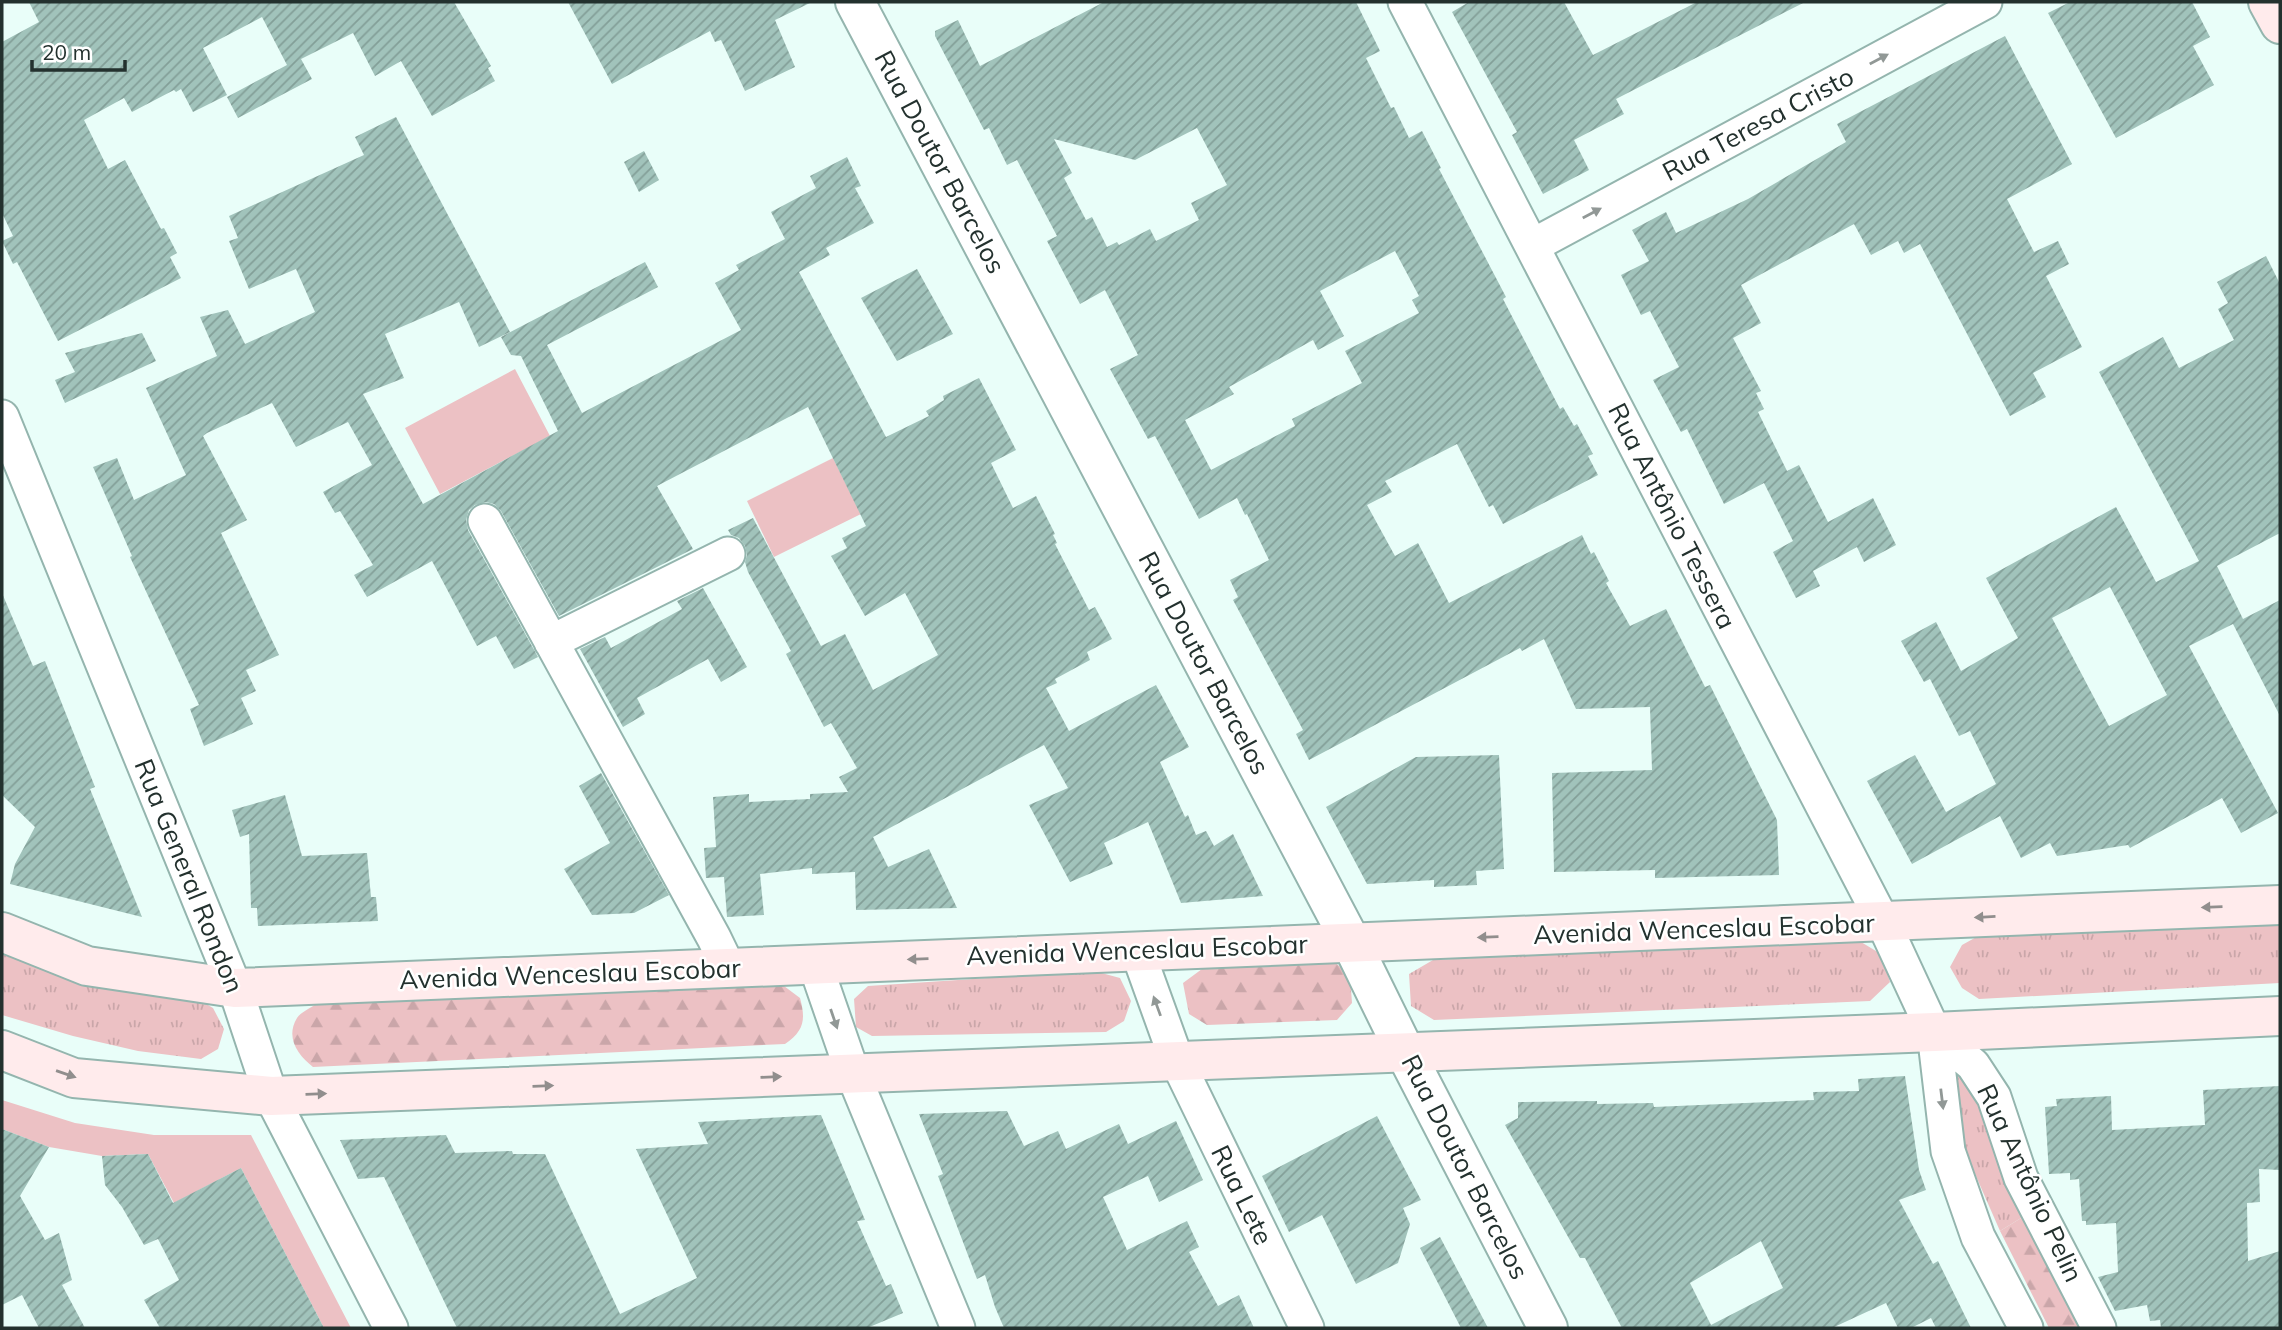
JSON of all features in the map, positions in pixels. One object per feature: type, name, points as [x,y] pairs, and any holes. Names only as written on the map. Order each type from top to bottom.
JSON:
[{"type":"main road","points":[[2268,2],[2280,24]]},
{"type":"main road","name":"Avenida Wenceslau Escobar","points":[[2,932],[87,966],[235,988],[2280,905]]},
{"type":"main road","points":[[2,1050],[74,1078],[271,1096],[1934,1032],[2280,1016]]},
{"type":"street","name":"Rua Doutor Barcelos","points":[[855,2],[1351,942],[1548,1328]]},
{"type":"street","name":"Rua Antônio Tessera","points":[[1405,2],[1883,922],[1934,1032]]},
{"type":"street","name":"Rua Teresa Cristo","points":[[1532,246],[1985,2]]},
{"type":"street","name":"Rua General Rondon","points":[[2,417],[235,988],[271,1096],[391,1328]]},
{"type":"street","points":[[485,521],[728,967]]},
{"type":"street","points":[[551,642],[728,554]]},
{"type":"street","name":"Rua Lete","points":[[1136,950],[1177,1061],[1307,1328]]},
{"type":"street","points":[[815,964],[853,1074],[958,1328]]},
{"type":"street","name":"Rua Antônio Pelin","points":[[1934,1032],[1948,1151],[1978,1237],[2026,1328]]},
{"type":"street","name":"Rua Antônio Pelin","points":[[1934,1032],[1973,1065],[1994,1097],[2021,1178],[2099,1328]]},
{"type":"green space","points":[[515,369],[550,436],[440,494],[405,428]]},
{"type":"green space","points":[[833,458],[861,514],[774,557],[747,501]]},
{"type":"green space","points":[[2280,920],[2280,983],[1979,999],[1962,988],[1950,967],[1962,945],[1980,935]]},
{"type":"green space","points":[[1856,939],[1881,954],[1890,982],[1870,1001],[1434,1020],[1411,1006],[1409,974],[1433,960]]},
{"type":"green space","points":[[2,954],[110,988],[203,1002],[213,1008],[224,1029],[218,1049],[201,1059],[138,1051],[73,1036],[2,1015]]},
{"type":"green space","points":[[1332,960],[1350,975],[1352,1003],[1337,1020],[1207,1025],[1189,1014],[1183,983],[1202,969]]},
{"type":"green space","points":[[1094,971],[1120,978],[1131,1001],[1124,1021],[1106,1032],[872,1036],[856,1027],[854,999],[868,986]]},
{"type":"green space","points":[[784,986],[800,998],[803,1013],[800,1030],[785,1044],[313,1067],[298,1051],[292,1032],[297,1018],[316,1004]]},
{"type":"green space","points":[[1958,1068],[1973,1075],[2026,1215],[2000,1231],[1965,1151],[1952,1078]]},
{"type":"green space","points":[[2,1100],[75,1123],[154,1135],[251,1135],[351,1328],[324,1328],[241,1168],[174,1203],[148,1154],[102,1156],[49,1147],[2,1129]]},
{"type":"green space","points":[[2026,1215],[2083,1328],[2049,1328],[2000,1231]]},
{"type":"building","points":[[29,2],[454,2],[491,66],[488,68],[495,81],[432,116],[401,61],[375,76],[353,33],[301,59],[312,79],[238,118],[227,97],[287,65],[262,17],[203,48],[227,95],[193,112],[181,89],[132,112],[124,98],[84,120],[108,169],[125,160],[161,229],[164,228],[177,253],[170,257],[181,278],[58,341],[17,262],[13,264],[2,241],[13,236],[2,213],[2,42],[39,22]]},
{"type":"building","points":[[568,2],[812,2],[775,20],[795,67],[745,91],[721,40],[715,42],[710,31],[612,84]]},
{"type":"building","points":[[1104,2],[1356,2],[1380,51],[1366,58],[1391,108],[1394,107],[1409,138],[1422,131],[1506,297],[1503,299],[1560,409],[1563,407],[1574,426],[1577,424],[1593,454],[1588,456],[1598,475],[1503,524],[1493,505],[1489,507],[1457,444],[1385,481],[1392,492],[1367,505],[1395,556],[1418,543],[1449,603],[1582,535],[1591,554],[1594,552],[1609,581],[1606,583],[1630,626],[1666,609],[1705,687],[1710,685],[1777,820],[1779,875],[1655,878],[1655,870],[1554,872],[1552,773],[1652,770],[1650,707],[1576,709],[1544,639],[1522,651],[1520,648],[1309,760],[1296,734],[1303,730],[1233,600],[1238,597],[1230,580],[1269,560],[1247,514],[1245,515],[1237,498],[1199,519],[1155,436],[1148,439],[1110,369],[1138,355],[1105,290],[1080,304],[1047,241],[1057,236],[1017,160],[1007,165],[989,128],[984,130],[935,36],[935,31],[958,20],[980,66]],"holes":[[[1197,128],[1227,185],[1191,203],[1199,220],[1156,241],[1150,229],[1119,245],[1117,242],[1107,247],[1092,217],[1086,220],[1064,178],[1072,173],[1054,139],[1135,160]],[[1395,251],[1419,296],[1412,300],[1419,313],[1345,351],[1362,383],[1292,419],[1295,426],[1211,470],[1185,420],[1234,394],[1229,387],[1313,340],[1318,350],[1344,336],[1320,291]]]},
{"type":"building","points":[[1469,2],[1564,2],[1593,55],[1697,2],[1805,2],[1616,99],[1624,114],[1574,140],[1589,170],[1543,194],[1512,135],[1517,132],[1452,12]]},
{"type":"building","points":[[2070,2],[2192,2],[2210,37],[2193,46],[2214,85],[2116,138],[2048,13]]},
{"type":"building","points":[[2005,36],[2072,164],[2007,199],[2034,252],[2058,241],[2069,264],[2046,276],[2082,347],[2033,373],[2046,397],[2010,416],[1920,244],[1904,253],[1898,241],[1871,255],[1854,224],[1741,285],[1761,323],[1733,338],[1761,391],[1756,393],[1764,409],[1758,412],[1787,471],[1799,465],[1828,522],[1873,498],[1896,545],[1864,562],[1857,547],[1813,571],[1820,586],[1796,598],[1773,552],[1793,541],[1764,483],[1724,504],[1687,429],[1681,432],[1653,380],[1679,367],[1650,311],[1641,315],[1621,275],[1649,261],[1632,230],[1666,212],[1676,233],[1748,199],[1846,142],[1837,124]]},
{"type":"building","points":[[396,117],[510,332],[479,347],[459,302],[385,334],[404,378],[363,394],[423,504],[558,431],[521,356],[511,355],[501,337],[645,262],[658,287],[547,345],[582,413],[741,330],[715,283],[739,270],[736,265],[785,239],[771,212],[816,188],[810,176],[847,157],[861,186],[855,188],[874,223],[826,248],[830,255],[799,272],[886,437],[929,416],[926,411],[944,400],[943,396],[979,378],[1016,450],[991,463],[1013,508],[1036,496],[1055,534],[1055,544],[1089,610],[1095,607],[1112,639],[1087,652],[1090,660],[1055,679],[1057,683],[1046,688],[1069,731],[1156,685],[1189,747],[1160,762],[1185,817],[1188,815],[1196,835],[1206,831],[1214,846],[1233,834],[1263,896],[1181,903],[1148,822],[1104,843],[1113,864],[1070,882],[1029,805],[1068,788],[1044,745],[873,837],[888,867],[929,849],[957,908],[856,910],[855,872],[812,874],[812,868],[760,874],[764,915],[727,917],[724,877],[706,878],[704,848],[716,847],[713,797],[749,794],[749,802],[810,799],[810,794],[848,792],[839,777],[857,768],[831,723],[824,727],[786,654],[791,651],[748,572],[745,546],[728,530],[753,518],[821,646],[845,634],[873,690],[938,655],[905,593],[865,616],[831,556],[847,548],[842,538],[866,526],[808,407],[657,486],[693,549],[559,616],[501,511],[494,504],[486,502],[469,510],[466,520],[468,530],[538,657],[514,669],[496,636],[477,646],[432,561],[367,597],[354,575],[373,565],[340,511],[335,513],[323,492],[372,465],[348,422],[296,447],[272,403],[207,433],[203,436],[247,520],[221,533],[279,655],[246,670],[256,691],[241,698],[253,724],[204,746],[190,709],[199,705],[130,557],[132,556],[93,467],[117,458],[134,500],[186,475],[146,388],[217,356],[200,317],[228,310],[245,344],[315,312],[296,269],[249,289],[229,241],[238,238],[229,216],[364,155],[355,137]]},
{"type":"building","points":[[644,151],[659,180],[639,192],[624,162]]},
{"type":"building","points":[[2266,256],[2280,284],[2280,533],[2217,566],[2243,619],[2280,600],[2280,716],[2233,624],[2189,646],[2278,813],[2241,833],[2222,798],[2130,848],[2128,845],[2057,856],[2050,843],[2021,858],[2000,816],[1912,864],[1867,781],[1915,755],[1946,812],[1996,784],[1970,731],[1959,736],[1930,679],[1924,682],[1901,641],[1936,622],[1961,671],[2018,638],[1986,578],[2116,507],[2156,582],[2199,561],[2099,372],[2163,337],[2179,368],[2234,340],[2218,309],[2228,303],[2217,282]],"holes":[[[2110,587],[2167,695],[2109,726],[2052,618]]]},
{"type":"building","points":[[917,269],[953,334],[897,361],[861,298]]},
{"type":"building","points":[[142,333],[156,361],[65,403],[55,380],[75,372],[65,353]]},
{"type":"building","points":[[703,588],[747,667],[721,682],[708,659],[637,698],[645,714],[623,727],[580,649],[605,637],[611,648],[682,609],[677,601]]},
{"type":"building","points":[[2,593],[33,666],[45,661],[95,787],[90,789],[142,917],[10,884],[15,864],[35,827],[2,795]]},
{"type":"building","points":[[1499,755],[1504,869],[1476,871],[1477,885],[1434,887],[1434,880],[1367,884],[1326,807],[1416,757]]},
{"type":"building","points":[[601,773],[669,895],[634,913],[592,915],[564,869],[610,843],[579,786]]},
{"type":"building","points":[[285,795],[302,856],[367,853],[371,897],[376,897],[378,921],[258,926],[257,908],[251,908],[249,834],[240,837],[232,810]]},
{"type":"building","points":[[1905,1076],[1919,1170],[1926,1190],[1899,1200],[1933,1264],[1938,1261],[1971,1328],[1936,1328],[1931,1318],[1911,1328],[1898,1328],[1886,1303],[1832,1328],[1622,1328],[1585,1258],[1580,1258],[1505,1125],[1518,1118],[1518,1102],[1653,1103],[1654,1107],[1814,1100],[1813,1092],[1859,1091],[1858,1079]],"holes":[[[1761,1241],[1783,1288],[1711,1325],[1690,1283]]]},
{"type":"building","points":[[2280,1086],[2280,1170],[2259,1169],[2260,1202],[2247,1203],[2248,1261],[2280,1251],[2280,1328],[2161,1328],[2160,1320],[2150,1321],[2147,1305],[2115,1311],[2098,1277],[2118,1272],[2116,1223],[2086,1225],[2086,1221],[2082,1221],[2079,1179],[2070,1180],[2070,1173],[2049,1174],[2045,1107],[2057,1106],[2056,1099],[2111,1096],[2112,1130],[2205,1125],[2203,1090]]},
{"type":"building","points":[[1007,1111],[1024,1146],[1058,1131],[1066,1149],[1119,1124],[1128,1144],[1176,1121],[1203,1180],[1159,1202],[1148,1176],[1103,1197],[1127,1250],[1187,1221],[1199,1247],[1189,1252],[1218,1306],[1239,1295],[1254,1328],[1004,1328],[985,1275],[977,1279],[938,1176],[943,1174],[919,1114]]},
{"type":"building","points":[[821,1115],[865,1220],[857,1221],[886,1286],[891,1284],[903,1313],[867,1328],[457,1328],[384,1177],[358,1179],[340,1140],[446,1135],[455,1153],[512,1151],[513,1154],[545,1154],[620,1314],[697,1278],[636,1149],[708,1144],[698,1122]]},
{"type":"building","points":[[1377,1116],[1421,1200],[1403,1208],[1410,1224],[1398,1263],[1356,1284],[1322,1215],[1289,1232],[1262,1176]]},
{"type":"building","points":[[2,1129],[49,1147],[20,1196],[45,1240],[59,1233],[72,1280],[62,1285],[85,1328],[39,1328],[22,1295],[2,1305]]},
{"type":"building","points":[[148,1154],[173,1203],[241,1168],[324,1328],[160,1328],[144,1300],[179,1280],[158,1239],[144,1245],[122,1207],[105,1185],[102,1156]]},
{"type":"building","points":[[1440,1237],[1488,1328],[1461,1328],[1420,1248]]}]
